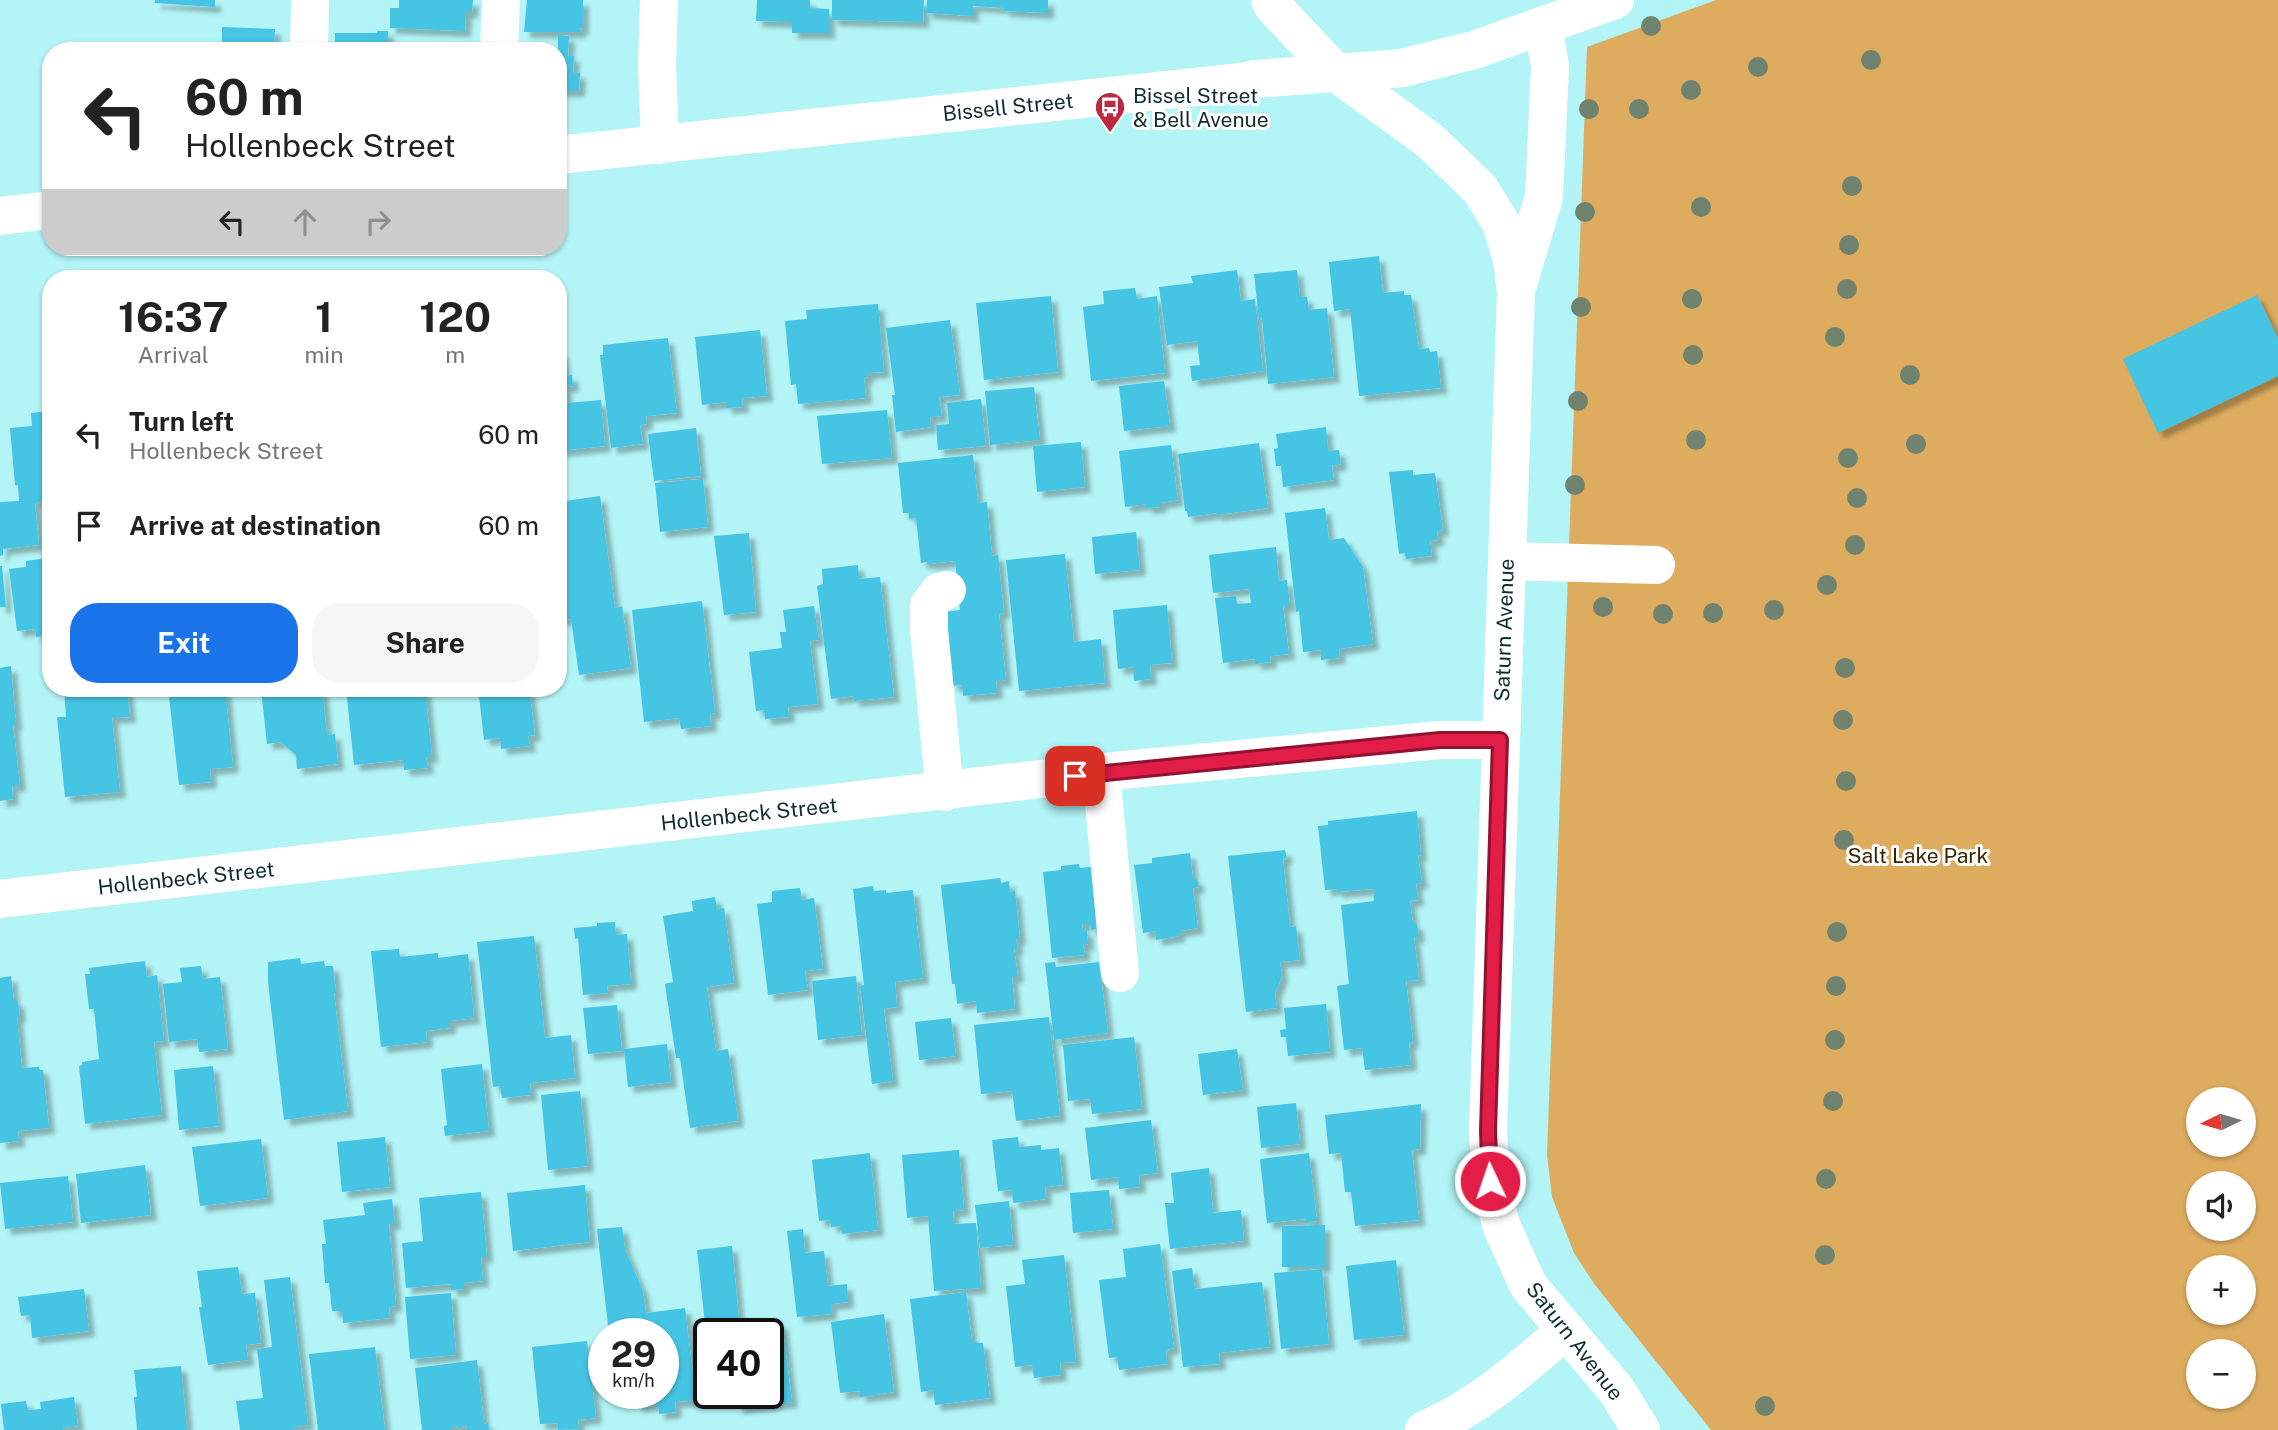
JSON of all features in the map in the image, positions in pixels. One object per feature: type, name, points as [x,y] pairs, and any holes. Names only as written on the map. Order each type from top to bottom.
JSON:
[{"type":"street","points":[[309,42],[310,0]]},
{"type":"street","points":[[499,42],[501,0]]},
{"type":"street","points":[[659,0],[657,64],[660,145]]},
{"type":"street","name":"Saturn Avenue","points":[[1270,0],[1335,72],[1429,140],[1480,189],[1501,223],[1512,260],[1516,292],[1488,1131],[1490,1181],[1500,1225],[1528,1285],[1617,1391],[1641,1430]]},
{"type":"street","name":"Bissell Street","points":[[567,154],[1255,79],[1402,68],[1475,50],[1615,0]]},
{"type":"street","points":[[1516,292],[1544,197],[1550,66],[1543,26]]},
{"type":"street","points":[[0,216],[42,211]]},
{"type":"street","points":[[1507,561],[1656,565]]},
{"type":"street","points":[[945,792],[929,605],[939,592],[947,590]]},
{"type":"street","name":"Hollenbeck Street","points":[[0,899],[1101,772],[1440,740],[1500,740]]},
{"type":"street","points":[[1101,772],[1120,973]]},
{"type":"street","points":[[1424,1430],[1449,1420],[1508,1380],[1566,1330]]},
{"type":"green space","name":"Salt Lake Park","points":[[1716,0],[2278,0],[2278,1430],[1711,1430],[1595,1285],[1574,1253],[1552,1197],[1547,1155],[1587,47]]},
{"type":"building","points":[[155,0],[215,0],[215,7],[155,3]]},
{"type":"building","points":[[399,0],[473,0],[472,12],[466,12],[465,31],[390,28],[390,8],[399,8]]},
{"type":"building","points":[[527,0],[583,0],[583,29],[580,28],[580,32],[524,32]]},
{"type":"building","points":[[757,0],[810,0],[810,8],[829,9],[829,33],[792,33],[792,22],[756,21]]},
{"type":"building","points":[[832,0],[924,0],[923,22],[832,20]]},
{"type":"building","points":[[927,0],[1048,0],[1048,13],[973,6],[973,16],[926,13]]},
{"type":"building","points":[[222,27],[275,29],[274,42],[222,42]]},
{"type":"building","points":[[388,31],[388,42],[335,42],[335,33]]},
{"type":"building","points":[[558,35],[569,36],[568,56],[574,56],[573,73],[580,73],[579,91],[567,91],[567,42],[558,42]]},
{"type":"building","points":[[1379,256],[1383,293],[1404,291],[1404,295],[1411,295],[1419,349],[1437,351],[1441,388],[1359,396],[1350,309],[1334,311],[1329,262]]},
{"type":"building","points":[[1237,270],[1241,301],[1255,299],[1263,371],[1192,381],[1190,366],[1200,365],[1197,341],[1167,345],[1159,287],[1193,283],[1191,276]]},
{"type":"building","points":[[1297,270],[1300,297],[1307,297],[1309,310],[1327,308],[1334,377],[1268,384],[1262,318],[1259,319],[1254,274]]},
{"type":"building","points":[[1135,288],[1137,299],[1157,296],[1165,373],[1091,381],[1083,307],[1104,304],[1103,291]]},
{"type":"building","points":[[2257,295],[2278,338],[2278,376],[2158,433],[2123,359]]},
{"type":"building","points":[[1051,296],[1058,372],[984,380],[976,303]]},
{"type":"building","points":[[878,304],[884,372],[868,373],[868,377],[864,378],[866,398],[798,404],[796,384],[791,385],[785,321],[807,319],[806,310]]},
{"type":"building","points":[[950,320],[960,395],[939,397],[942,416],[930,417],[931,427],[896,432],[892,395],[895,395],[886,328]]},
{"type":"building","points":[[760,330],[767,396],[742,398],[743,407],[726,408],[726,402],[702,405],[695,337]]},
{"type":"building","points":[[668,338],[677,413],[646,416],[647,424],[640,425],[643,444],[611,448],[600,355],[603,355],[603,345]]},
{"type":"building","points":[[572,375],[573,386],[567,387],[567,376]]},
{"type":"building","points":[[1164,381],[1170,426],[1124,431],[1119,386]]},
{"type":"building","points":[[1034,387],[1040,440],[990,445],[985,391]]},
{"type":"building","points":[[981,399],[986,446],[938,450],[936,425],[949,424],[947,403]]},
{"type":"building","points":[[601,400],[605,446],[567,450],[567,403]]},
{"type":"building","points":[[887,410],[892,458],[822,464],[817,416]]},
{"type":"building","points":[[42,412],[42,502],[35,503],[39,545],[3,549],[3,555],[0,556],[0,502],[19,501],[10,428],[32,426],[31,413]]},
{"type":"building","points":[[1326,427],[1328,451],[1339,450],[1341,464],[1332,466],[1334,480],[1283,487],[1281,466],[1276,466],[1276,434]]},
{"type":"building","points":[[696,428],[701,476],[654,481],[648,434]]},
{"type":"building","points":[[1081,442],[1085,487],[1037,492],[1033,446]]},
{"type":"building","points":[[1259,443],[1268,508],[1188,517],[1178,454]]},
{"type":"building","points":[[1171,445],[1178,500],[1160,503],[1160,507],[1146,508],[1146,504],[1125,507],[1119,451]]},
{"type":"building","points":[[973,455],[978,503],[987,502],[992,556],[998,555],[1004,613],[999,614],[1006,680],[996,681],[997,693],[963,696],[962,685],[952,686],[944,612],[960,610],[955,561],[921,563],[916,518],[909,519],[909,513],[903,513],[898,463]]},
{"type":"building","points":[[1413,470],[1413,475],[1435,473],[1443,530],[1437,531],[1438,540],[1430,541],[1432,556],[1406,559],[1405,553],[1399,554],[1389,472]]},
{"type":"building","points":[[703,479],[708,527],[660,532],[655,483]]},
{"type":"building","points":[[600,496],[615,608],[622,606],[631,668],[579,675],[571,619],[567,620],[567,501]]},
{"type":"building","points":[[1325,508],[1329,540],[1344,538],[1363,567],[1373,644],[1339,649],[1340,658],[1321,660],[1321,650],[1303,652],[1285,513]]},
{"type":"building","points":[[1136,532],[1140,570],[1095,574],[1092,537]]},
{"type":"building","points":[[749,533],[756,612],[724,615],[714,536]]},
{"type":"building","points":[[1276,547],[1279,581],[1287,580],[1290,606],[1283,606],[1289,654],[1270,656],[1271,662],[1255,664],[1255,659],[1223,663],[1215,598],[1236,596],[1237,604],[1251,603],[1249,589],[1213,593],[1209,555]]},
{"type":"building","points":[[1065,554],[1074,642],[1101,639],[1105,683],[1019,691],[1006,560]]},
{"type":"building","points":[[42,559],[42,636],[36,637],[35,629],[17,631],[9,569],[26,567],[26,561]]},
{"type":"building","points":[[858,565],[859,579],[880,577],[894,697],[854,701],[853,696],[831,699],[817,586],[823,584],[822,569]]},
{"type":"building","points":[[2,566],[6,607],[0,607]]},
{"type":"building","points":[[702,601],[715,713],[710,714],[711,726],[681,729],[679,718],[644,722],[632,610]]},
{"type":"building","points":[[1167,605],[1172,663],[1150,665],[1151,679],[1134,681],[1133,667],[1118,669],[1113,610]]},
{"type":"building","points":[[814,606],[819,640],[810,641],[818,704],[788,707],[789,717],[765,719],[764,710],[756,711],[749,652],[782,648],[780,632],[786,632],[783,610]]},
{"type":"building","points":[[11,666],[16,725],[13,725],[20,786],[12,786],[13,799],[0,801],[0,668]]},
{"type":"building","points":[[65,697],[128,697],[130,717],[112,718],[120,792],[65,797],[57,717],[66,717]]},
{"type":"building","points":[[169,697],[226,697],[233,767],[210,769],[211,782],[179,785]]},
{"type":"building","points":[[262,697],[323,697],[327,735],[335,734],[338,764],[297,769],[296,755],[281,742],[267,744]]},
{"type":"building","points":[[347,697],[426,697],[432,757],[426,757],[428,768],[404,770],[403,760],[354,765]]},
{"type":"building","points":[[479,697],[530,697],[535,735],[528,736],[530,746],[501,749],[500,738],[484,740]]},
{"type":"building","points":[[1417,811],[1421,855],[1418,856],[1422,883],[1416,884],[1418,900],[1410,901],[1413,924],[1417,924],[1419,937],[1414,937],[1419,980],[1406,981],[1413,1042],[1409,1043],[1411,1065],[1365,1070],[1362,1048],[1344,1050],[1337,986],[1349,984],[1341,905],[1374,901],[1373,889],[1337,892],[1337,889],[1325,890],[1318,826],[1328,825],[1328,821]]},
{"type":"building","points":[[1285,850],[1287,858],[1283,859],[1290,927],[1296,926],[1300,960],[1280,962],[1282,976],[1275,994],[1277,1008],[1246,1012],[1228,856]]},
{"type":"building","points":[[1190,853],[1193,879],[1197,879],[1199,887],[1193,888],[1198,928],[1179,931],[1179,936],[1156,940],[1156,931],[1143,933],[1134,865],[1152,863],[1152,858]]},
{"type":"building","points":[[1079,864],[1080,868],[1099,866],[1101,928],[1091,930],[1090,924],[1082,924],[1083,931],[1087,930],[1088,944],[1083,945],[1085,955],[1052,958],[1043,872]]},
{"type":"building","points":[[1000,878],[1001,883],[1009,881],[1010,892],[1015,891],[1020,939],[1016,939],[1018,949],[1014,949],[1018,977],[1012,977],[1015,1009],[977,1013],[976,1001],[957,1004],[955,984],[952,984],[941,885]]},
{"type":"building","points":[[873,886],[874,891],[886,890],[886,893],[913,890],[923,978],[895,982],[897,1007],[884,1009],[893,1081],[872,1084],[860,986],[864,985],[853,889]]},
{"type":"building","points":[[800,888],[802,900],[814,898],[823,969],[805,971],[808,990],[768,995],[757,904],[772,902],[772,891]]},
{"type":"building","points":[[715,897],[717,909],[724,908],[734,983],[707,987],[716,1051],[728,1049],[738,1121],[690,1128],[680,1058],[676,1058],[665,984],[673,982],[663,916],[693,911],[692,901]]},
{"type":"building","points":[[615,922],[616,935],[627,934],[631,984],[607,986],[608,993],[583,995],[578,938],[575,939],[574,928]]},
{"type":"building","points":[[534,936],[545,1038],[571,1035],[575,1078],[530,1083],[531,1095],[502,1098],[500,1086],[493,1087],[477,942]]},
{"type":"building","points":[[399,949],[400,957],[438,953],[438,958],[468,954],[474,1018],[450,1021],[450,1028],[426,1031],[427,1042],[381,1047],[371,951]]},
{"type":"building","points":[[300,958],[301,964],[324,961],[325,966],[333,966],[348,1111],[284,1120],[268,962]]},
{"type":"building","points":[[145,961],[147,977],[157,975],[164,1041],[154,1042],[162,1115],[85,1124],[79,1066],[82,1062],[99,1059],[94,1009],[89,1009],[85,974],[90,974],[89,968]]},
{"type":"building","points":[[1055,962],[1056,967],[1099,962],[1108,1033],[1054,1040],[1045,963]]},
{"type":"building","points":[[201,966],[203,979],[220,977],[228,1049],[199,1052],[197,1039],[169,1042],[163,984],[182,982],[180,968]]},
{"type":"building","points":[[11,976],[14,1001],[18,1001],[20,1017],[17,1017],[22,1068],[39,1067],[43,1070],[49,1128],[18,1131],[19,1141],[0,1143],[0,978]]},
{"type":"building","points":[[856,976],[862,1035],[818,1040],[812,981]]},
{"type":"building","points":[[1326,1004],[1330,1052],[1288,1056],[1286,1037],[1281,1037],[1280,1030],[1286,1029],[1284,1008]]},
{"type":"building","points":[[617,1005],[622,1051],[588,1054],[583,1008]]},
{"type":"building","points":[[1049,1017],[1060,1116],[1016,1121],[1012,1091],[981,1094],[974,1025]]},
{"type":"building","points":[[951,1018],[956,1056],[919,1060],[915,1022]]},
{"type":"building","points":[[1134,1037],[1142,1109],[1092,1114],[1090,1099],[1068,1101],[1063,1045]]},
{"type":"building","points":[[667,1044],[671,1082],[628,1087],[624,1049]]},
{"type":"building","points":[[1237,1049],[1243,1090],[1203,1095],[1198,1054]]},
{"type":"building","points":[[482,1064],[489,1131],[445,1136],[444,1126],[447,1125],[441,1069]]},
{"type":"building","points":[[213,1066],[219,1126],[179,1130],[174,1070]]},
{"type":"building","points":[[580,1091],[588,1166],[548,1170],[541,1095]]},
{"type":"building","points":[[1296,1103],[1300,1144],[1261,1148],[1257,1107]]},
{"type":"building","points":[[1421,1104],[1420,1149],[1412,1150],[1419,1220],[1355,1226],[1351,1192],[1345,1192],[1341,1153],[1329,1154],[1325,1115]]},
{"type":"building","points":[[1151,1120],[1158,1173],[1139,1175],[1140,1187],[1119,1189],[1118,1177],[1091,1180],[1085,1128]]},
{"type":"building","points":[[385,1137],[390,1187],[342,1192],[337,1142]]},
{"type":"building","points":[[1018,1137],[1019,1147],[1041,1145],[1041,1150],[1059,1148],[1063,1185],[1045,1187],[1046,1199],[1013,1203],[1012,1190],[998,1191],[992,1140]]},
{"type":"building","points":[[261,1139],[268,1198],[200,1206],[192,1147]]},
{"type":"building","points":[[959,1150],[964,1210],[953,1211],[954,1224],[976,1223],[981,1288],[934,1291],[928,1216],[907,1218],[902,1155]]},
{"type":"building","points":[[870,1153],[878,1230],[842,1234],[841,1226],[831,1227],[830,1220],[819,1221],[812,1160]]},
{"type":"building","points":[[1309,1153],[1317,1221],[1306,1222],[1306,1219],[1267,1223],[1260,1159]]},
{"type":"building","points":[[145,1165],[151,1215],[81,1223],[76,1174]]},
{"type":"building","points":[[1209,1168],[1213,1213],[1241,1210],[1244,1241],[1170,1249],[1165,1203],[1174,1203],[1171,1173]]},
{"type":"building","points":[[68,1176],[73,1222],[5,1229],[0,1183]]},
{"type":"building","points":[[585,1185],[590,1242],[513,1251],[507,1193]]},
{"type":"building","points":[[1109,1190],[1113,1229],[1073,1233],[1070,1193]]},
{"type":"building","points":[[481,1192],[487,1257],[481,1257],[483,1281],[464,1283],[464,1289],[451,1290],[451,1284],[406,1288],[402,1243],[423,1241],[419,1198]]},
{"type":"building","points":[[392,1199],[395,1224],[389,1224],[396,1306],[389,1307],[390,1318],[343,1323],[342,1311],[332,1311],[329,1283],[325,1283],[322,1244],[326,1244],[323,1220],[365,1215],[363,1203]]},
{"type":"building","points":[[1009,1201],[1013,1245],[980,1248],[975,1205]]},
{"type":"building","points":[[1325,1225],[1325,1267],[1282,1267],[1282,1226]]},
{"type":"building","points":[[622,1227],[625,1249],[643,1291],[646,1313],[685,1308],[693,1375],[693,1400],[679,1402],[679,1318],[607,1318],[597,1229]]},
{"type":"building","points":[[803,1229],[805,1253],[824,1251],[828,1286],[847,1284],[848,1302],[831,1304],[831,1314],[797,1317],[787,1231]]},
{"type":"building","points":[[1160,1244],[1174,1348],[1166,1350],[1167,1364],[1119,1370],[1117,1357],[1109,1358],[1099,1280],[1126,1277],[1123,1249]]},
{"type":"building","points":[[732,1246],[739,1318],[704,1318],[697,1250]]},
{"type":"building","points":[[1064,1255],[1076,1362],[1060,1363],[1061,1375],[1034,1378],[1032,1365],[1015,1367],[1006,1286],[1025,1284],[1022,1260]]},
{"type":"building","points":[[1396,1260],[1404,1335],[1354,1340],[1346,1266]]},
{"type":"building","points":[[238,1267],[242,1294],[255,1293],[261,1343],[246,1345],[248,1360],[208,1365],[199,1307],[202,1307],[197,1271]]},
{"type":"building","points":[[1192,1268],[1195,1289],[1262,1282],[1270,1347],[1219,1353],[1220,1364],[1183,1367],[1172,1271]]},
{"type":"building","points":[[1322,1269],[1329,1344],[1281,1349],[1274,1273]]},
{"type":"building","points":[[290,1277],[308,1425],[295,1427],[295,1430],[240,1430],[236,1401],[263,1398],[257,1349],[272,1347],[264,1280]]},
{"type":"building","points":[[84,1289],[89,1331],[32,1338],[30,1315],[21,1316],[18,1297]]},
{"type":"building","points":[[966,1292],[972,1342],[983,1343],[990,1398],[935,1405],[933,1390],[921,1392],[910,1299]]},
{"type":"building","points":[[451,1293],[456,1355],[410,1359],[405,1297]]},
{"type":"building","points":[[884,1314],[894,1392],[860,1397],[860,1391],[840,1393],[831,1322]]},
{"type":"building","points":[[784,1339],[792,1402],[784,1403]]},
{"type":"building","points":[[587,1341],[588,1409],[595,1409],[596,1418],[578,1420],[579,1429],[558,1430],[558,1423],[540,1424],[532,1347]]},
{"type":"building","points":[[375,1347],[385,1430],[318,1430],[309,1354]]},
{"type":"building","points":[[477,1360],[484,1424],[488,1423],[489,1430],[467,1430],[467,1426],[451,1430],[422,1430],[415,1368]]},
{"type":"building","points":[[181,1366],[187,1430],[137,1430],[134,1370]]},
{"type":"building","points":[[74,1397],[78,1426],[63,1428],[64,1430],[4,1430],[1,1404],[26,1401],[28,1410],[41,1409],[40,1402]]},
{"type":"building","points":[[658,1409],[676,1409],[676,1412],[659,1414]]},
{"type":"place","name":"Bissel Street & Bell Avenue","points":[[1110,134]]},
{"type":"route","points":[[1075,776],[1440,740],[1500,740],[1488,1131],[1490,1181]]}]
